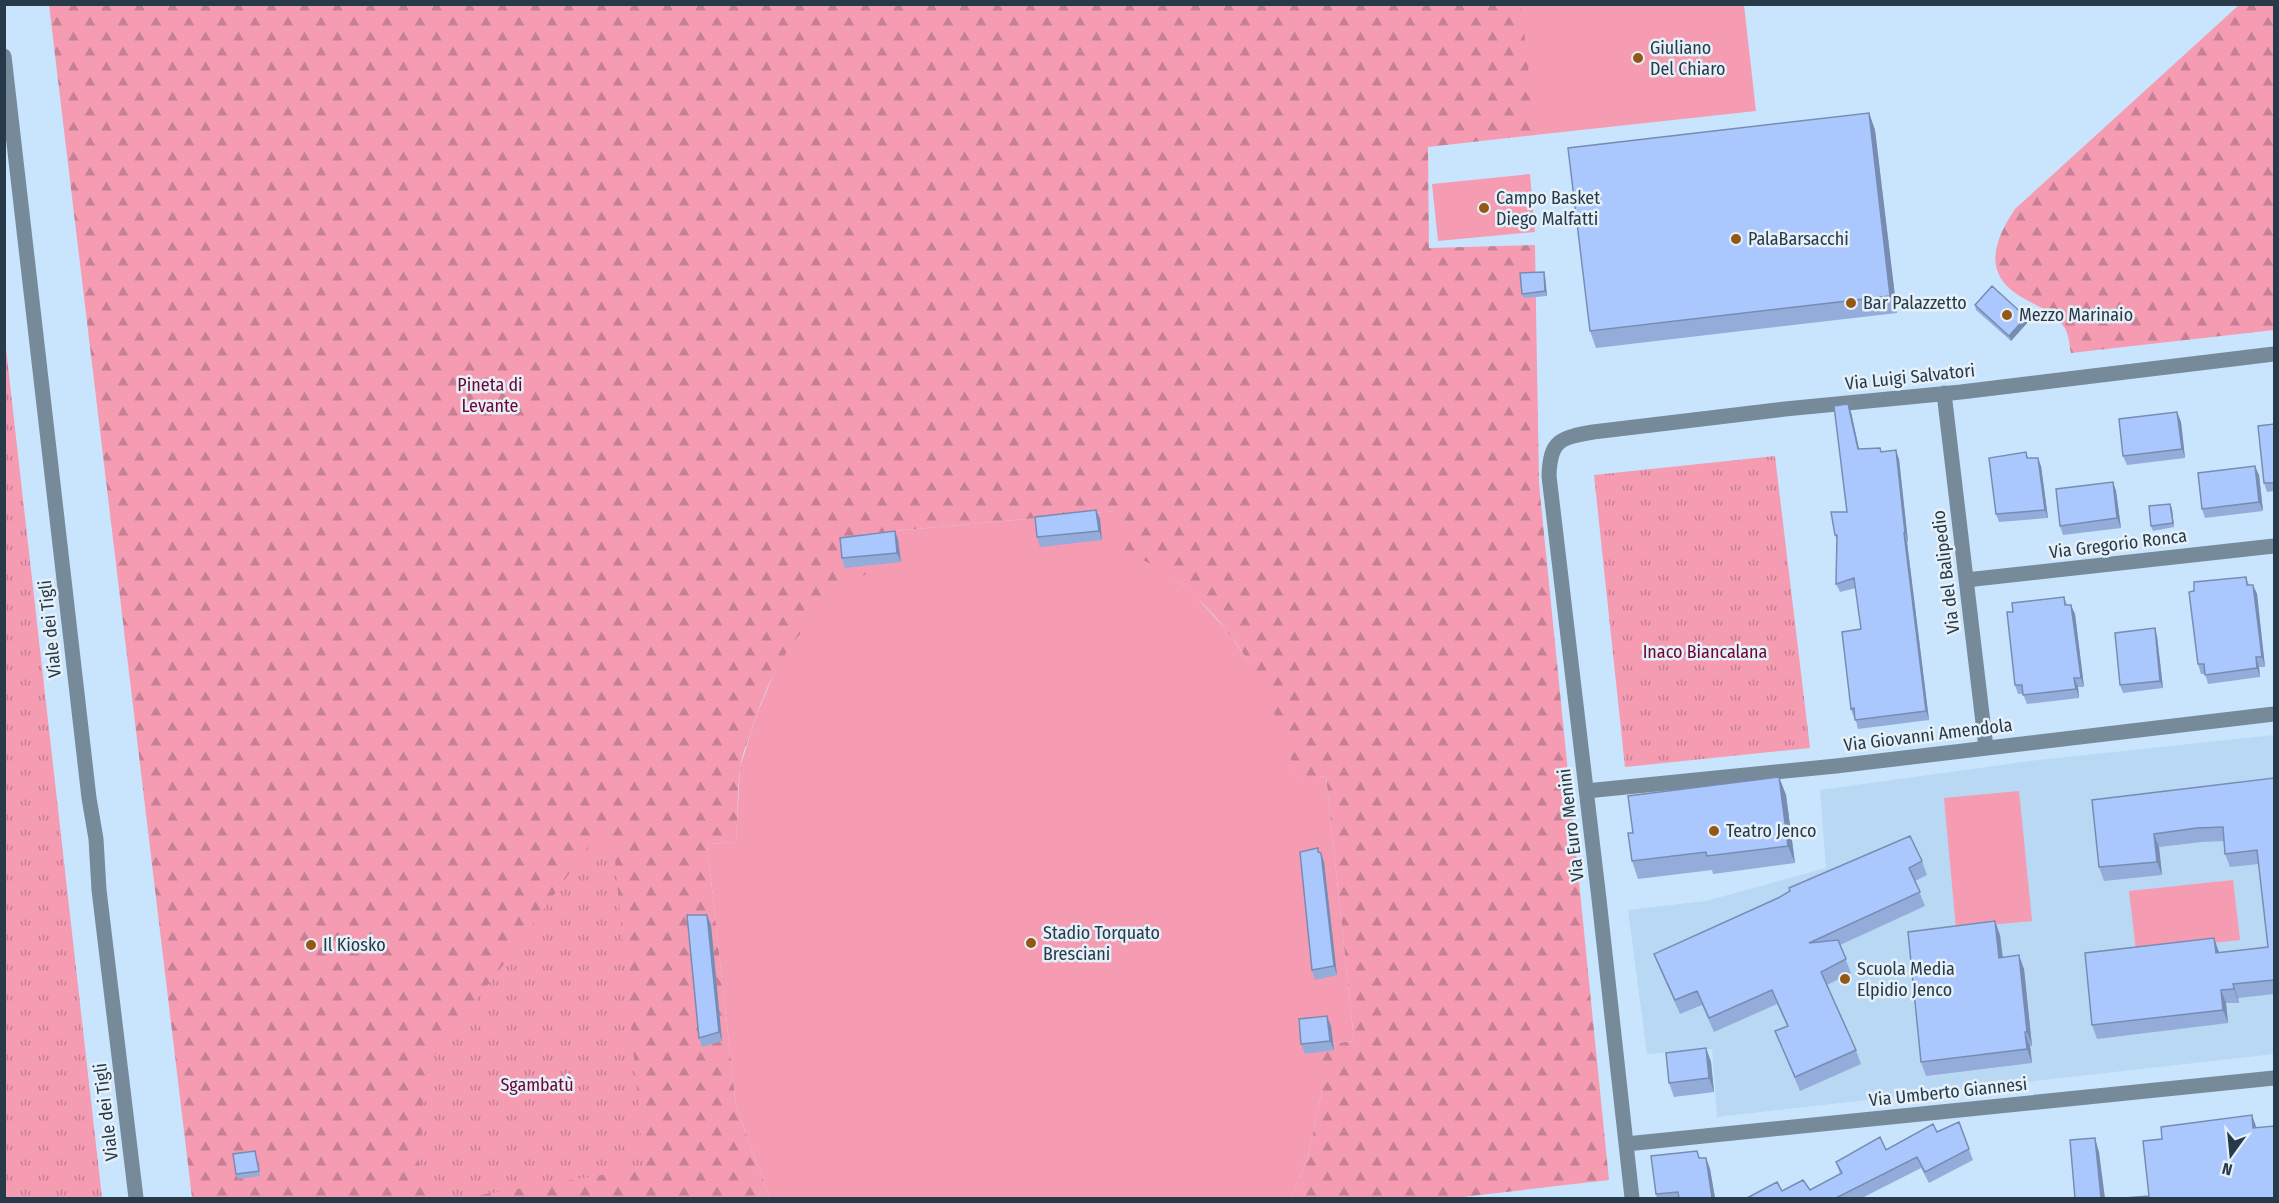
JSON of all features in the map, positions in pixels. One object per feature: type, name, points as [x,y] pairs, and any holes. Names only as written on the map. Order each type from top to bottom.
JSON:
[{"type":"street","name":"Viale dei Tigli","points":[[4,56],[136,1198]]},
{"type":"street","name":"Via Luigi Salvatori","points":[[1554,448],[1563,438],[1593,432],[2274,354]]},
{"type":"street","name":"Via del Balipedio","points":[[1944,393],[1986,748]]},
{"type":"street","name":"Via Euro Menini","points":[[1554,448],[1550,463],[1550,476],[1632,1198]]},
{"type":"street","name":"Via Gregorio Ronca","points":[[1966,580],[2274,546]]},
{"type":"street","name":"Via Giovanni Amendola","points":[[1586,791],[1836,766],[2274,714]]},
{"type":"street","name":"Via Umberto Giannesi","points":[[1626,1144],[2274,1078]]},
{"type":"shaded area","points":[[2274,735],[2274,1054],[1717,1117],[1712,1049],[1647,1054],[1628,910],[1706,901],[1826,868],[1820,790],[2030,761]]},
{"type":"green space","name":"Pineta di Levante","points":[[49,5],[1521,5],[1536,135],[1428,147],[1429,248],[1535,245],[1539,484],[1609,1180],[1454,1198],[1291,1198],[1308,1157],[1322,1090],[1322,1045],[1354,1041],[1326,776],[1297,780],[1269,703],[1245,657],[1213,614],[1185,587],[1158,568],[1119,547],[1115,511],[861,534],[866,574],[809,624],[782,660],[771,680],[743,754],[738,787],[736,842],[707,844],[736,1106],[770,1198],[192,1198]]},
{"type":"green space","name":"Giuliano Del Chiaro","points":[[1520,5],[1744,5],[1756,111],[1535,135]]},
{"type":"green space","points":[[2239,5],[2274,5],[2274,330],[2071,353],[2067,332],[2060,322],[2051,313],[2010,289],[2001,279],[1995,257],[2007,221],[2015,209]]},
{"type":"green space","name":"Campo Basket Diego Malfatti","points":[[1530,174],[1535,232],[1438,241],[1432,184]]},
{"type":"green space","points":[[5,340],[102,1198],[5,1198]]},
{"type":"green space","name":"Inaco Biancalana","points":[[1775,456],[1810,748],[1625,767],[1594,475]]},
{"type":"green space","name":"Stadio Torquato Bresciani","points":[[1115,511],[1164,571],[1193,593],[1229,633],[1260,679],[1282,728],[1297,779],[1326,776],[1354,1041],[1322,1045],[1322,1090],[1308,1157],[1291,1198],[770,1198],[736,1106],[707,844],[736,842],[740,767],[757,714],[780,659],[806,625],[832,599],[861,534]]},
{"type":"green space","points":[[2019,791],[2032,921],[1956,928],[1944,798]]},
{"type":"green space","name":"Sgambatù","points":[[613,840],[643,1168],[462,1198],[430,1198],[418,1159],[427,1065],[519,944],[591,843]]},
{"type":"green space","points":[[2233,880],[2240,940],[2136,951],[2129,891]]},
{"type":"building","name":"PalaBarsacchi","points":[[1869,113],[1890,296],[1590,331],[1568,148]]},
{"type":"building","points":[[1544,272],[1545,291],[1522,294],[1520,273]]},
{"type":"building","name":"Mezzo Marinaio","points":[[1992,286],[2026,317],[2009,336],[1975,305]]},
{"type":"building","points":[[1848,404],[1858,449],[1880,448],[1881,452],[1896,450],[1926,711],[1855,720],[1854,708],[1851,709],[1842,632],[1861,629],[1854,578],[1836,584],[1837,535],[1835,535],[1831,512],[1847,512],[1834,406]]},
{"type":"building","points":[[2177,412],[2182,449],[2123,456],[2119,419]]},
{"type":"building","points":[[2274,424],[2274,483],[2264,483],[2258,426]]},
{"type":"building","points":[[2026,452],[2027,458],[2038,458],[2045,510],[1996,514],[1989,458]]},
{"type":"building","points":[[2255,466],[2259,502],[2202,509],[2198,473]]},
{"type":"building","points":[[2113,482],[2117,518],[2060,526],[2056,489]]},
{"type":"building","points":[[2170,504],[2173,523],[2151,526],[2149,506]]},
{"type":"building","points":[[1096,510],[1099,531],[1037,537],[1035,517]]},
{"type":"building","points":[[895,531],[897,553],[842,558],[840,538]]},
{"type":"building","points":[[2246,577],[2247,585],[2253,585],[2262,657],[2256,657],[2257,668],[2205,675],[2204,664],[2198,664],[2189,592],[2194,591],[2194,582]]},
{"type":"building","points":[[2064,597],[2065,605],[2071,605],[2081,678],[2074,678],[2076,689],[2023,695],[2022,685],[2015,685],[2007,612],[2013,612],[2012,603]]},
{"type":"building","points":[[2155,628],[2160,681],[2120,685],[2115,633]]},
{"type":"building","name":"Teatro Jenco","points":[[1779,777],[1788,846],[1707,856],[1706,852],[1632,861],[1628,833],[1633,833],[1628,796]]},
{"type":"building","points":[[2274,778],[2274,980],[2233,984],[2234,989],[2221,990],[2223,1010],[2092,1025],[2085,953],[2214,938],[2216,953],[2268,947],[2257,850],[2225,854],[2223,827],[2197,828],[2154,834],[2157,862],[2099,867],[2092,800]]},
{"type":"building","points":[[1910,836],[1922,861],[1909,868],[1920,892],[1809,943],[1838,940],[1846,959],[1821,972],[1856,1050],[1795,1077],[1775,1031],[1788,1026],[1772,990],[1709,1018],[1697,991],[1675,1000],[1654,954],[1778,898],[1790,891],[1789,888]]},
{"type":"building","points":[[1318,848],[1318,852],[1321,853],[1334,966],[1312,970],[1300,852]]},
{"type":"building","points":[[687,915],[707,915],[719,1032],[699,1038]]},
{"type":"building","points":[[1995,921],[1999,958],[2019,955],[2027,1049],[1921,1062],[1908,932]]},
{"type":"building","points":[[1327,1016],[1330,1041],[1301,1044],[1299,1019]]},
{"type":"building","points":[[1706,1048],[1709,1078],[1669,1083],[1666,1053]]},
{"type":"building","points":[[2252,1115],[2253,1128],[2274,1126],[2274,1198],[2124,1198],[2149,1196],[2143,1141],[2162,1139],[2161,1127]]},
{"type":"building","points":[[1959,1122],[1969,1149],[1925,1172],[1917,1157],[1836,1198],[1747,1198],[1777,1182],[1782,1191],[1803,1180],[1810,1190],[1842,1173],[1836,1162],[1880,1137],[1886,1150],[1933,1124],[1937,1132]]},
{"type":"building","points":[[2095,1138],[2101,1198],[2075,1198],[2070,1140]]},
{"type":"building","points":[[255,1151],[259,1171],[236,1174],[233,1154]]},
{"type":"building","points":[[1697,1151],[1699,1158],[1706,1158],[1712,1198],[1679,1198],[1678,1192],[1656,1194],[1651,1156]]},
{"type":"place","name":"Giuliano Del Chiaro","points":[[1638,58]]},
{"type":"place","name":"Campo Basket Diego Malfatti","points":[[1484,208]]},
{"type":"place","name":"PalaBarsacchi","points":[[1736,239]]},
{"type":"place","name":"Bar Palazzetto","points":[[1851,303]]},
{"type":"place","name":"Mezzo Marinaio","points":[[2007,315]]},
{"type":"place","name":"Teatro Jenco","points":[[1714,831]]},
{"type":"place","name":"Stadio Torquato Bresciani","points":[[1031,943]]},
{"type":"place","name":"Il Kiosko","points":[[311,945]]},
{"type":"place","name":"Scuola Media Elpidio Jenco","points":[[1845,979]]}]
